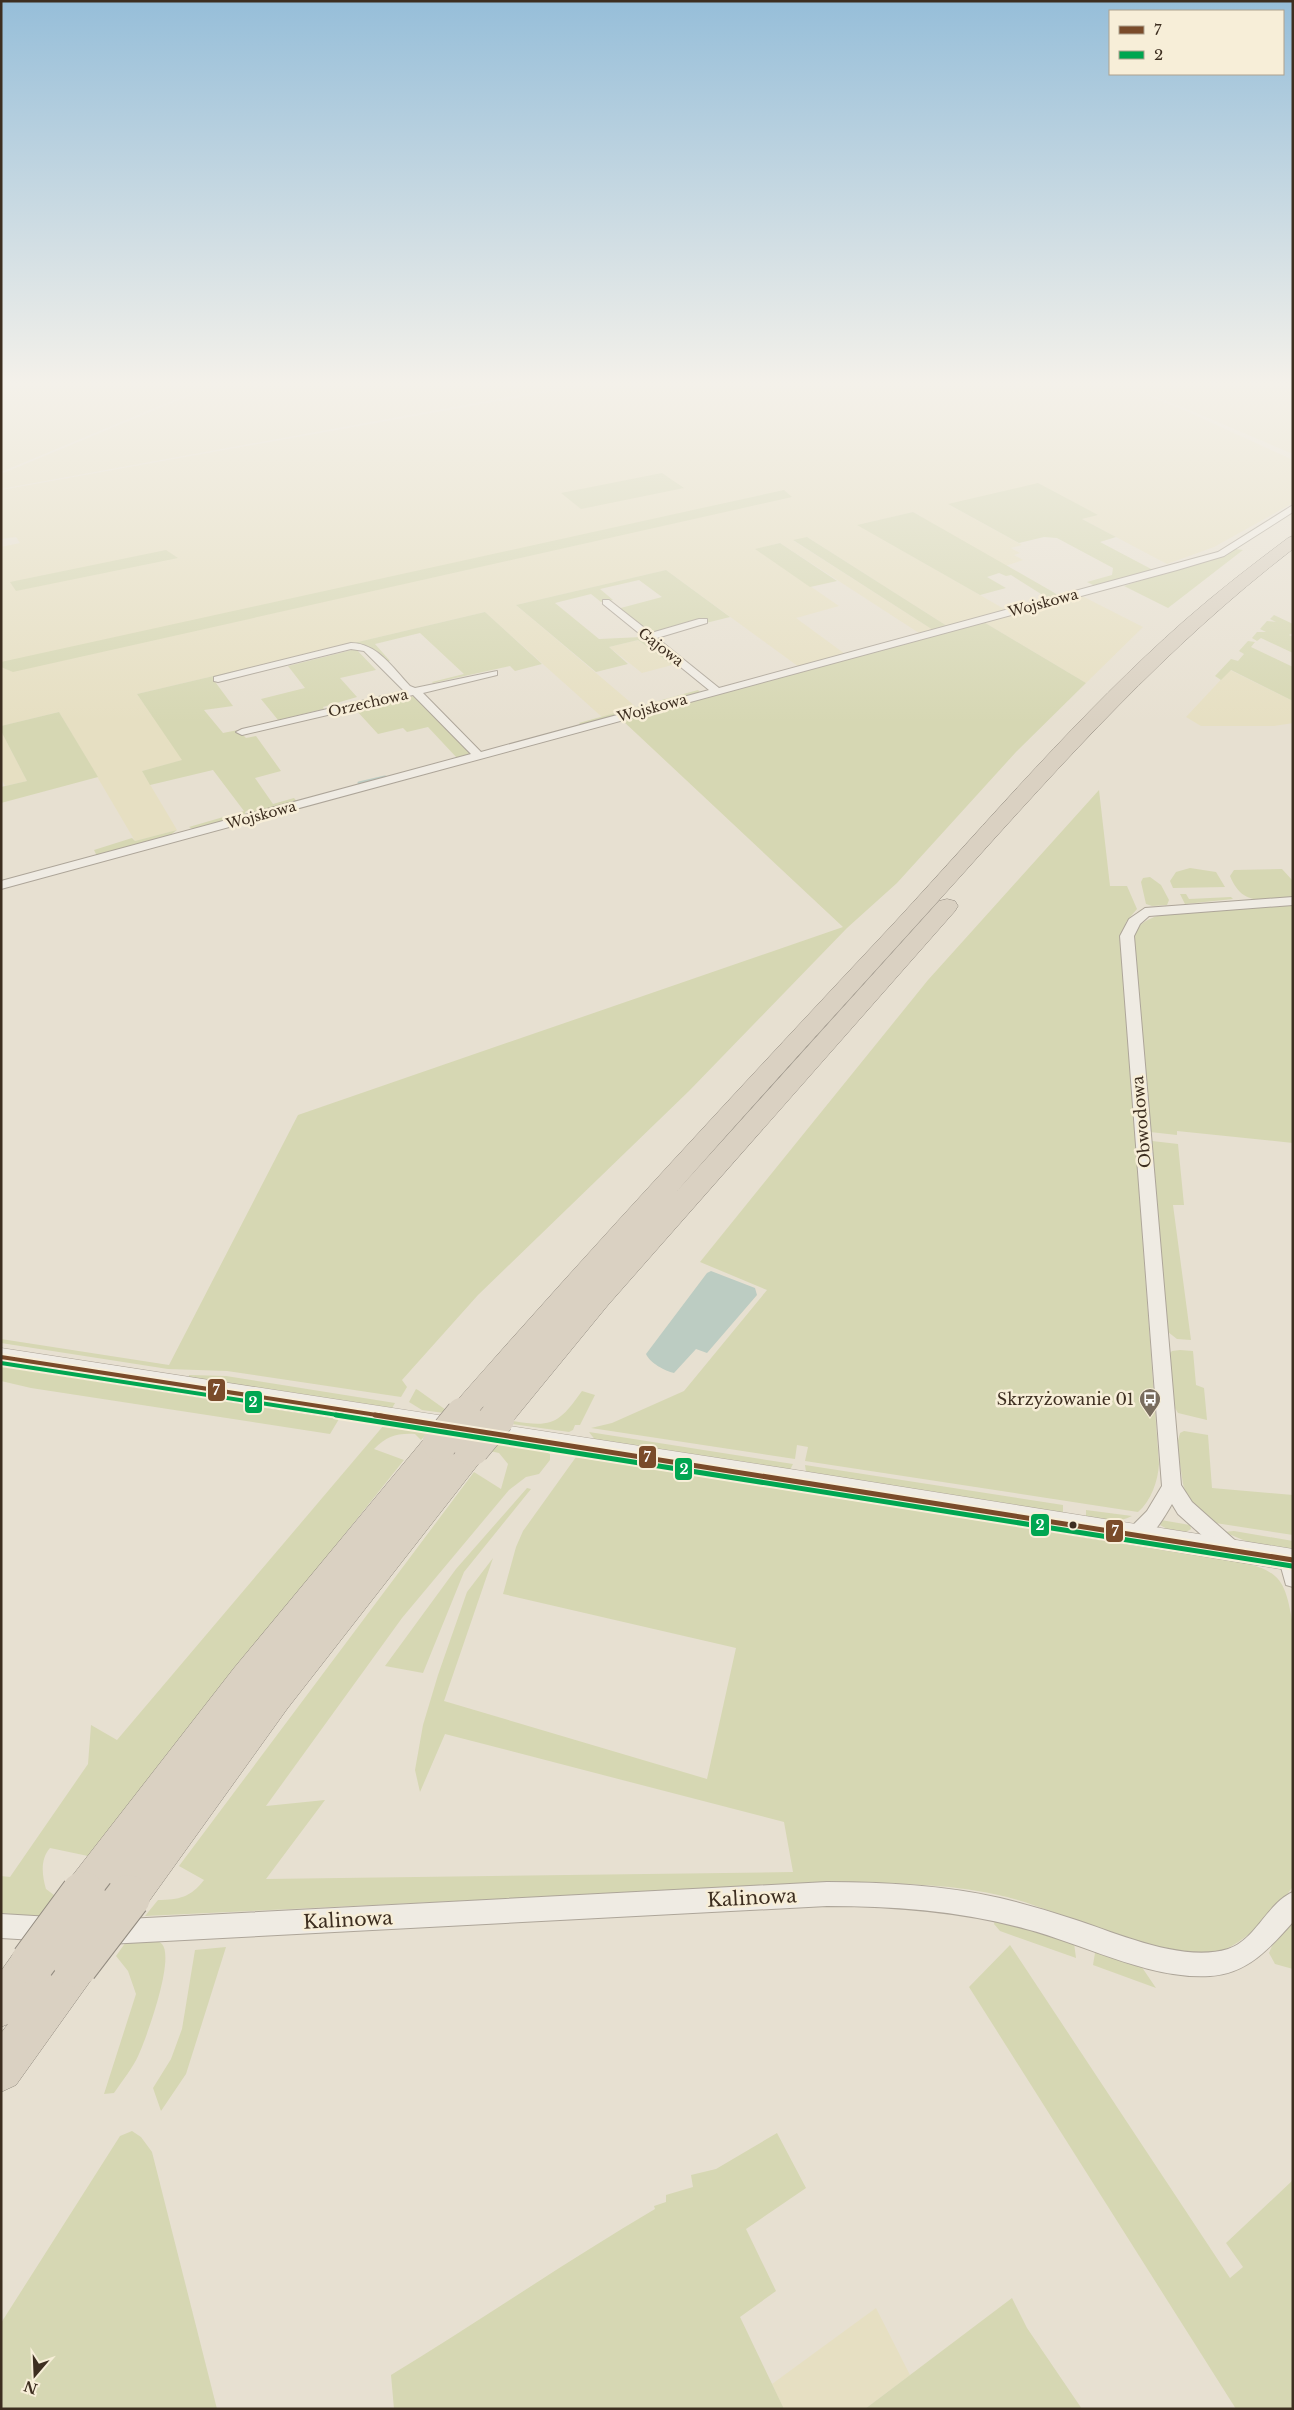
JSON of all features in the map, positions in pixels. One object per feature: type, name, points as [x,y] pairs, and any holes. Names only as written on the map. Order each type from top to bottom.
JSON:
[{"type":"highway","points":[[1,2006],[83,1894],[247,1680],[460,1433],[627,1228],[1102,709],[1203,612],[1293,541]]},
{"type":"highway","points":[[1,2070],[274,1697],[460,1433],[497,1418],[598,1297],[1119,714],[1193,640],[1293,556]]},
{"type":"street","name":"Wojskowa","points":[[1,885],[1221,554],[1293,508]]},
{"type":"street","name":"Gajowa","points":[[606,602],[717,690]]},
{"type":"street","points":[[649,637],[703,621]]},
{"type":"street","points":[[218,678],[351,646],[361,646],[368,649],[406,688],[416,692],[478,756]]},
{"type":"street","name":"Orzechowa","points":[[242,732],[493,673]]},
{"type":"street","name":"Obwodowa","points":[[1233,1551],[1216,1538],[1185,1508],[1172,1487],[1127,936],[1134,922],[1145,912],[1293,901]]},
{"type":"street","points":[[1,1357],[460,1433],[1136,1535],[1233,1551],[1292,1566]]},
{"type":"street","points":[[1136,1535],[1154,1517],[1172,1487]]},
{"type":"street","name":"Kalinowa","points":[[181,1929],[827,1894],[884,1894],[925,1897],[1000,1910],[1147,1956],[1200,1963],[1227,1962],[1246,1954],[1293,1904]]},
{"type":"street","points":[[1,1926],[118,1933],[181,1929]]},
{"type":"shaded area","points":[[1,498],[1293,498],[1293,503],[1214,547],[1167,564],[1082,519],[1097,515],[948,504],[1022,545],[1011,548],[1020,553],[1014,555],[1023,560],[1005,566],[913,512],[858,525],[1006,610],[947,626],[807,537],[794,541],[933,630],[919,633],[780,543],[756,549],[839,606],[796,618],[845,654],[799,667],[666,570],[516,605],[636,707],[602,717],[485,612],[137,694],[183,760],[142,771],[177,830],[135,841],[59,712],[1,726],[1,547],[20,543],[16,537],[1,539]]},
{"type":"shaded area","points":[[1080,595],[1143,627],[1086,683],[982,621]]},
{"type":"shaded area","points":[[638,640],[672,665],[642,673],[609,647]]},
{"type":"shaded area","points":[[1230,670],[1293,701],[1293,723],[1274,726],[1201,726],[1186,717]]},
{"type":"shaded area","points":[[1,731],[27,781],[5,786],[1,778]]},
{"type":"shaded area","points":[[711,1271],[755,1288],[757,1295],[707,1353],[696,1349],[674,1373],[658,1366],[646,1354],[707,1273]]},
{"type":"shaded area","points":[[876,2308],[910,2375],[865,2409],[784,2409],[772,2384]]},
{"type":"green space","points":[[568,498],[633,498],[581,509]]},
{"type":"green space","points":[[745,498],[785,498],[13,672],[1,667],[1,662]]},
{"type":"green space","points":[[972,498],[1067,498],[1098,515],[1082,519],[1116,537],[1100,542],[1153,570],[1095,586],[1087,582],[1112,575],[1113,568],[1057,538],[1044,537],[1019,543],[948,504]]},
{"type":"green space","points":[[913,512],[1059,596],[1049,599],[1011,575],[1006,576],[999,573],[987,577],[1006,588],[980,595],[857,525]]},
{"type":"green space","points":[[807,537],[947,626],[933,630],[793,540]]},
{"type":"green space","points":[[780,543],[837,581],[810,587],[755,549]]},
{"type":"green space","points":[[1236,549],[1243,550],[1168,608],[1124,586]]},
{"type":"green space","points":[[166,550],[178,558],[16,591],[10,582]]},
{"type":"green space","points":[[666,570],[730,617],[706,623],[702,620],[648,633],[617,609],[662,597],[639,580],[600,589],[613,600],[601,602],[591,594],[555,603],[599,639],[642,637],[648,639],[678,663],[672,665],[638,640],[609,647],[628,664],[596,672],[516,605]]},
{"type":"green space","points":[[485,612],[542,664],[515,671],[510,666],[433,683],[464,674],[420,633],[375,644],[390,661],[384,662],[368,646],[356,644],[213,679],[233,706],[204,710],[223,733],[238,730],[246,738],[256,736],[281,771],[255,778],[273,804],[294,798],[298,803],[256,814],[250,809],[245,812],[247,817],[194,830],[189,827],[244,811],[213,770],[150,785],[142,771],[182,760],[137,694]]},
{"type":"green space","points":[[1274,615],[1293,624],[1293,633],[1289,635],[1293,637],[1293,653],[1261,638],[1257,641],[1252,638],[1257,632],[1266,632],[1260,629],[1267,621],[1276,622],[1270,619]]},
{"type":"green space","points":[[982,621],[1086,683],[1016,752],[897,883],[847,928],[689,1091],[478,1295],[402,1380],[407,1387],[401,1397],[227,1371],[168,1369],[1,1343],[1,1339],[169,1365],[298,1115],[843,927],[622,720]]},
{"type":"green space","points":[[1248,641],[1255,642],[1251,647],[1293,667],[1293,701],[1231,670],[1221,680],[1215,676],[1231,659],[1238,661],[1244,654],[1239,651]]},
{"type":"green space","points":[[356,649],[376,670],[340,678],[357,697],[323,707],[324,709],[278,720],[261,699],[305,688],[288,666]]},
{"type":"green space","points":[[698,690],[701,693],[582,726],[579,723]]},
{"type":"green space","points":[[408,696],[417,697],[471,754],[457,758],[428,727],[407,732],[403,728],[378,734],[356,710]]},
{"type":"green space","points":[[59,712],[98,777],[1,803],[1,787],[27,781],[1,731],[1,726]]},
{"type":"green space","points":[[1099,790],[1110,886],[1127,886],[1137,909],[1126,922],[1121,943],[1159,1464],[1153,1490],[1147,1502],[1138,1512],[805,1461],[808,1447],[797,1445],[795,1459],[591,1428],[612,1423],[684,1391],[767,1290],[700,1262],[928,980]]},
{"type":"green space","points":[[177,830],[166,838],[97,856],[94,850],[132,838],[135,841]]},
{"type":"green space","points":[[1190,868],[1216,872],[1225,887],[1173,888],[1170,881],[1176,872]]},
{"type":"green space","points":[[1282,869],[1293,881],[1293,897],[1264,900],[1248,897],[1235,886],[1230,876],[1234,870]]},
{"type":"green space","points":[[1150,877],[1161,885],[1169,900],[1167,905],[1152,906],[1146,904],[1141,882],[1143,878]]},
{"type":"green space","points":[[1180,894],[1186,894],[1189,899],[1231,897],[1233,899],[1185,904]]},
{"type":"green space","points":[[1293,905],[1293,1143],[1177,1131],[1177,1135],[1150,1132],[1133,939],[1137,930],[1146,921],[1160,915]]},
{"type":"green space","points":[[1152,1141],[1178,1144],[1184,1205],[1173,1205],[1191,1340],[1177,1339],[1168,1332]]},
{"type":"green space","points":[[1172,1351],[1193,1351],[1196,1385],[1204,1388],[1207,1420],[1178,1413],[1175,1408],[1168,1355]]},
{"type":"green space","points":[[1,1364],[339,1419],[330,1434],[31,1388],[1,1381]]},
{"type":"green space","points":[[189,1375],[226,1376],[395,1403],[391,1410],[189,1377]]},
{"type":"green space","points":[[416,1389],[446,1410],[444,1413],[422,1410],[409,1402]]},
{"type":"green space","points":[[582,1391],[595,1395],[580,1425],[575,1425],[573,1430],[569,1432],[512,1424],[513,1421],[537,1424],[554,1421],[567,1410]]},
{"type":"green space","points":[[384,1425],[428,1432],[421,1440],[415,1434],[393,1436],[383,1441],[374,1449],[404,1460],[88,1856],[50,1848],[43,1862],[44,1879],[46,1889],[58,1898],[44,1917],[1,1913],[1,1876],[10,1877],[88,1764],[91,1725],[117,1740]]},
{"type":"green space","points":[[1184,1431],[1208,1435],[1212,1488],[1293,1495],[1293,1535],[1209,1522],[1188,1500],[1183,1484],[1177,1444],[1180,1433]]},
{"type":"green space","points":[[589,1432],[793,1464],[790,1470],[596,1441]]},
{"type":"green space","points":[[496,1442],[546,1452],[550,1454],[550,1460],[539,1474],[526,1477],[509,1490],[402,1618],[266,1806],[325,1800],[266,1879],[793,1872],[784,1822],[445,1734],[420,1792],[415,1770],[423,1725],[438,1675],[467,1592],[493,1558],[444,1701],[707,1779],[736,1648],[503,1594],[516,1547],[523,1531],[576,1457],[1235,1561],[1263,1569],[1272,1574],[1284,1588],[1293,1625],[1293,1886],[1270,1915],[1238,1942],[1217,1952],[1194,1954],[1141,1944],[1007,1897],[969,1889],[892,1883],[853,1882],[145,1916],[158,1900],[178,1898],[189,1894],[204,1880],[179,1866],[474,1472],[501,1489],[508,1464],[499,1453],[490,1451]]},
{"type":"green space","points":[[805,1465],[1063,1505],[1063,1514],[806,1472]]},
{"type":"green space","points":[[527,1488],[531,1489],[464,1572],[423,1673],[385,1666],[456,1569]]},
{"type":"green space","points":[[1086,1510],[1132,1516],[1115,1521],[1098,1520],[1086,1518]]},
{"type":"green space","points":[[1161,1520],[1190,1525],[1191,1529],[1186,1532],[1167,1529],[1160,1525]]},
{"type":"green space","points":[[1234,1531],[1293,1541],[1293,1549],[1248,1542],[1224,1532]]},
{"type":"green space","points":[[995,1920],[1074,1943],[1076,1958],[1000,1931],[994,1924]]},
{"type":"green space","points":[[1293,1921],[1293,1969],[1275,1964],[1269,1953],[1272,1946]]},
{"type":"green space","points":[[128,1939],[155,1940],[162,1944],[165,1952],[163,1981],[139,2054],[114,2093],[104,2094],[136,1994],[128,1971],[116,1956]]},
{"type":"green space","points":[[1010,1945],[1230,2278],[1243,2267],[1226,2243],[1293,2180],[1293,2409],[1236,2409],[969,1987]]},
{"type":"green space","points":[[226,1947],[186,2074],[161,2111],[153,2088],[171,2059],[182,2029],[195,1950]]},
{"type":"green space","points":[[1099,1950],[1139,1963],[1156,1988],[1093,1965],[1095,1953]]},
{"type":"green space","points":[[132,2131],[141,2137],[152,2152],[217,2409],[1,2409],[1,2323],[120,2136]]},
{"type":"green space","points":[[777,2133],[806,2188],[746,2229],[776,2291],[740,2317],[784,2409],[394,2409],[391,2375],[655,2209],[654,2206],[666,2202],[666,2195],[693,2187],[691,2175],[716,2169]]},
{"type":"green space","points":[[1012,2298],[1027,2328],[1082,2409],[865,2409]]},
{"type":"waterway","points":[[359,783],[385,777]]},
{"type":"transit line","name":"7","points":[[1,1357],[796,1480],[1293,1560]]},
{"type":"transit line","name":"2","points":[[1,1363],[795,1486],[1292,1566]]},
{"type":"place","name":"Skrzyżowanie 01","points":[[1150,1418]]}]
